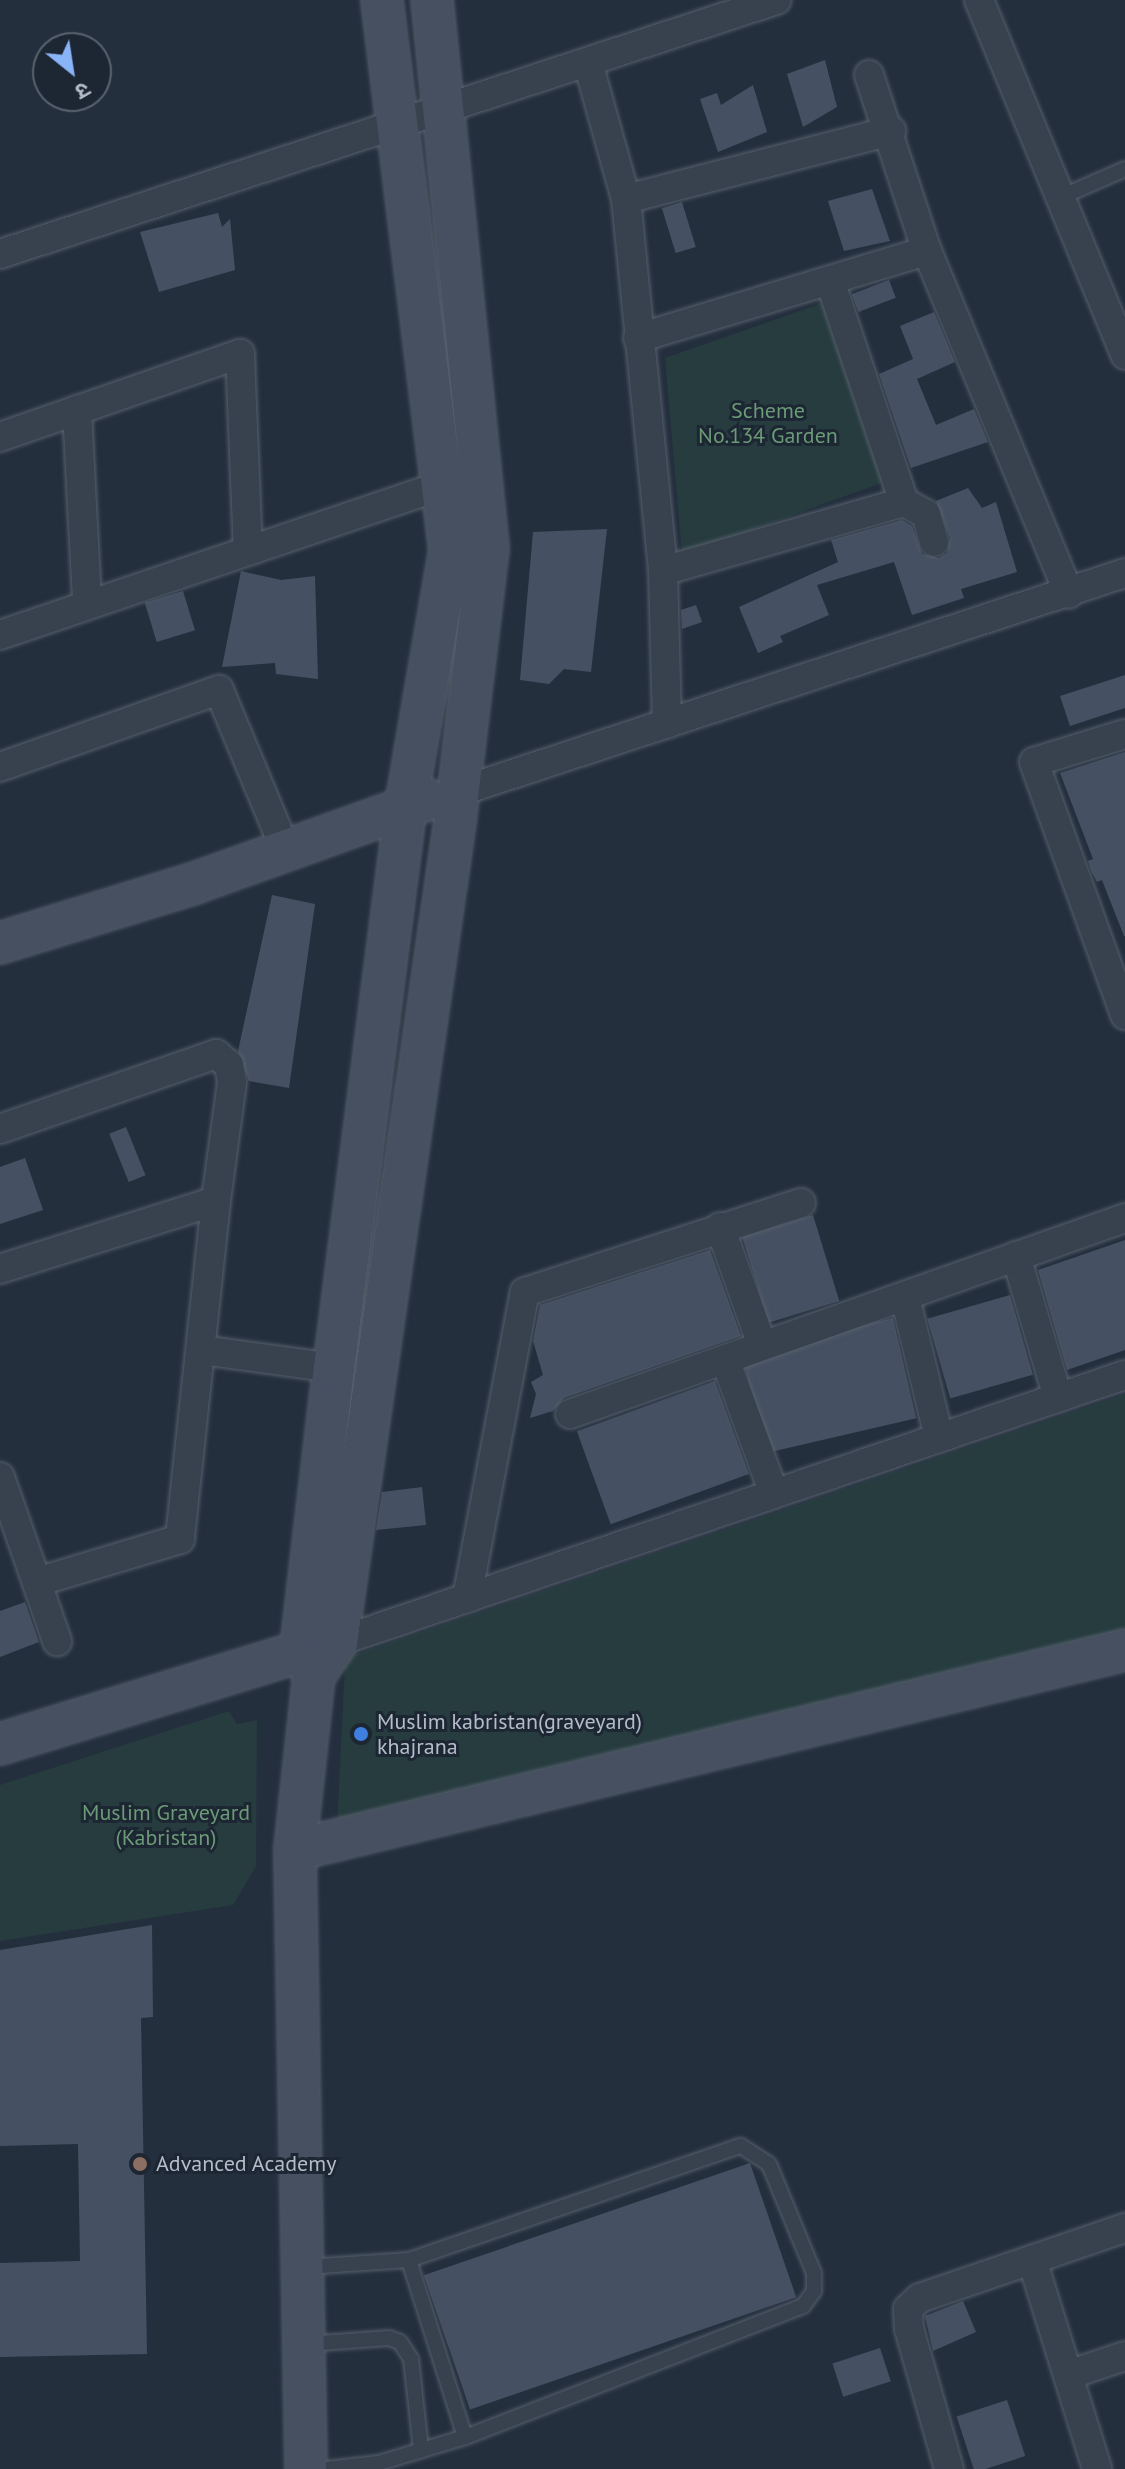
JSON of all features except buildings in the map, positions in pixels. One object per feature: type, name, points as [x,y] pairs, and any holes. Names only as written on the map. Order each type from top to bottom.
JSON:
[{"type":"street","points":[[318,1655],[334,1368],[406,805],[450,551],[382,0]]},
{"type":"street","points":[[306,2469],[295,1850],[318,1655],[458,792],[488,548],[432,0]]},
{"type":"street","points":[[0,254],[396,121],[443,112],[776,0]]},
{"type":"street","points":[[979,0],[1125,355]]},
{"type":"street","points":[[588,63],[626,199],[663,571],[667,724]]},
{"type":"street","points":[[869,75],[891,131],[927,251],[1069,594]]},
{"type":"street","points":[[626,199],[891,131]]},
{"type":"street","points":[[638,338],[927,251]]},
{"type":"street","points":[[830,281],[904,502],[926,514],[934,542]]},
{"type":"street","points":[[0,437],[240,354],[248,549]]},
{"type":"street","points":[[77,410],[87,603]]},
{"type":"street","points":[[0,635],[442,485]]},
{"type":"street","points":[[663,571],[904,502]]},
{"type":"street","points":[[0,943],[286,851],[406,805],[458,792],[1069,594],[1125,573]]},
{"type":"street","points":[[0,767],[219,690],[286,851]]},
{"type":"street","points":[[1125,734],[1034,762],[1125,1015]]},
{"type":"street","points":[[0,1129],[216,1054],[229,1065],[232,1082],[216,1201],[180,1539],[37,1582]]},
{"type":"street","points":[[0,1269],[216,1201]]},
{"type":"street","points":[[467,1598],[525,1292],[801,1203]]},
{"type":"street","points":[[570,1414],[726,1362],[762,1345],[1125,1218]]},
{"type":"street","points":[[720,1227],[762,1345]]},
{"type":"street","points":[[1016,1256],[1058,1398]]},
{"type":"street","points":[[905,1297],[939,1438]]},
{"type":"street","points":[[202,1350],[334,1368]]},
{"type":"street","points":[[726,1362],[774,1494]]},
{"type":"street","points":[[0,1744],[318,1655],[467,1598],[1125,1375]]},
{"type":"street","points":[[0,1477],[57,1641]]},
{"type":"street","points":[[295,1850],[1125,1650]]},
{"type":"street","points":[[949,2469],[909,2329],[908,2309],[920,2298],[1033,2263],[1125,2228]]},
{"type":"street","points":[[1033,2263],[1097,2469]]},
{"type":"street","points":[[1068,2375],[1125,2356]]},
{"type":"lane","points":[[1061,197],[1125,169]]},
{"type":"lane","points":[[301,2267],[409,2260],[741,2146],[769,2164],[814,2273],[814,2291],[803,2306],[465,2437],[379,2463],[327,2469]]},
{"type":"lane","points":[[409,2260],[465,2437]]},
{"type":"lane","points":[[303,2344],[389,2338],[400,2342],[411,2359],[421,2450]]},
{"type":"green space","name":"Scheme No.134 Garden","points":[[831,300],[890,480],[682,555],[665,358]]},
{"type":"green space","points":[[1125,1394],[1125,1630],[337,1827],[345,1666],[354,1655]]},
{"type":"green space","name":"Muslim Graveyard (Kabristan)","points":[[229,1711],[237,1724],[257,1720],[256,1866],[233,1905],[0,1941],[0,1785]]},
{"type":"place","name":"Muslim kabristan(graveyard) khajrana","points":[[361,1734]]},
{"type":"place","name":"Advanced Academy","points":[[140,2164]]}]
